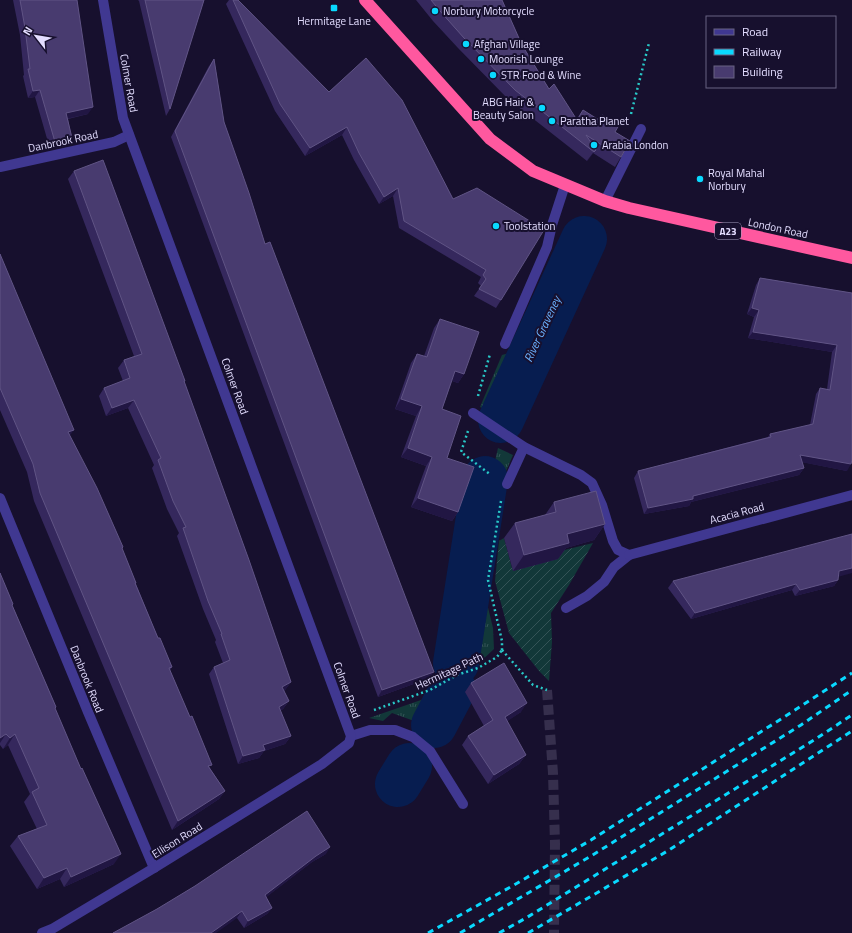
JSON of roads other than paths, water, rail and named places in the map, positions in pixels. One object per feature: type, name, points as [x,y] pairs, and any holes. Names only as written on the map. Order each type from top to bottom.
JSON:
[{"type":"highway","name":"A23","points":[[365,0],[490,139],[533,172],[605,201]]},
{"type":"highway","name":"London Road","points":[[605,201],[691,223],[852,258]]},
{"type":"street","name":"Colmer Road","points":[[103,0],[123,118],[351,736],[349,743],[322,764]]},
{"type":"street","points":[[605,201],[641,129]]},
{"type":"street","name":"Danbrook Road","points":[[0,167],[114,142],[129,135]]},
{"type":"street","points":[[505,344],[547,247],[552,225],[565,185]]},
{"type":"street","points":[[473,413],[524,447],[581,475],[592,483],[602,505],[613,541],[618,550],[629,555],[614,567],[604,582],[587,596],[566,608]]},
{"type":"street","points":[[507,484],[524,447]]},
{"type":"street","name":"Acacia Road","points":[[629,555],[852,495]]},
{"type":"street","name":"Danbrook Road","points":[[0,498],[154,868]]},
{"type":"street","points":[[351,736],[370,730],[395,730],[413,736],[430,751],[464,804]]},
{"type":"street","name":"Ellison Road","points":[[42,933],[52,929],[154,868],[322,764]]},
{"type":"waterway","name":"River Graveney","points":[[501,420],[584,239]]},
{"type":"waterway","name":"River Graveney","points":[[456,663],[485,479]]},
{"type":"waterway","name":"River Graveney","points":[[434,725],[453,689]]},
{"type":"waterway","name":"River Graveney","points":[[398,784],[409,766]]},
{"type":"tunnel","points":[[547,690],[553,773],[555,844],[554,933]]},
{"type":"railway","points":[[428,933],[591,840],[852,673]]},
{"type":"railway","points":[[460,933],[591,856],[801,725],[852,690]]},
{"type":"railway","points":[[499,933],[526,918],[852,715]]},
{"type":"railway","points":[[528,933],[669,850],[852,731]]},
{"type":"place","name":"Hermitage Lane","points":[[334,8]]},
{"type":"place","name":"Norbury Motorcycle","points":[[435,11]]},
{"type":"place","name":"Afghan Village","points":[[466,44]]},
{"type":"place","name":"Moorish Lounge","points":[[481,59]]},
{"type":"place","name":"STR Food & Wine","points":[[493,75]]},
{"type":"place","name":"ABG Hair & Beauty Salon","points":[[542,108]]},
{"type":"place","name":"Paratha Planet","points":[[552,121]]},
{"type":"place","name":"Arabia London","points":[[594,145]]},
{"type":"place","name":"Royal Mahal Norbury","points":[[700,179]]},
{"type":"place","name":"Toolstation","points":[[496,226]]}]
